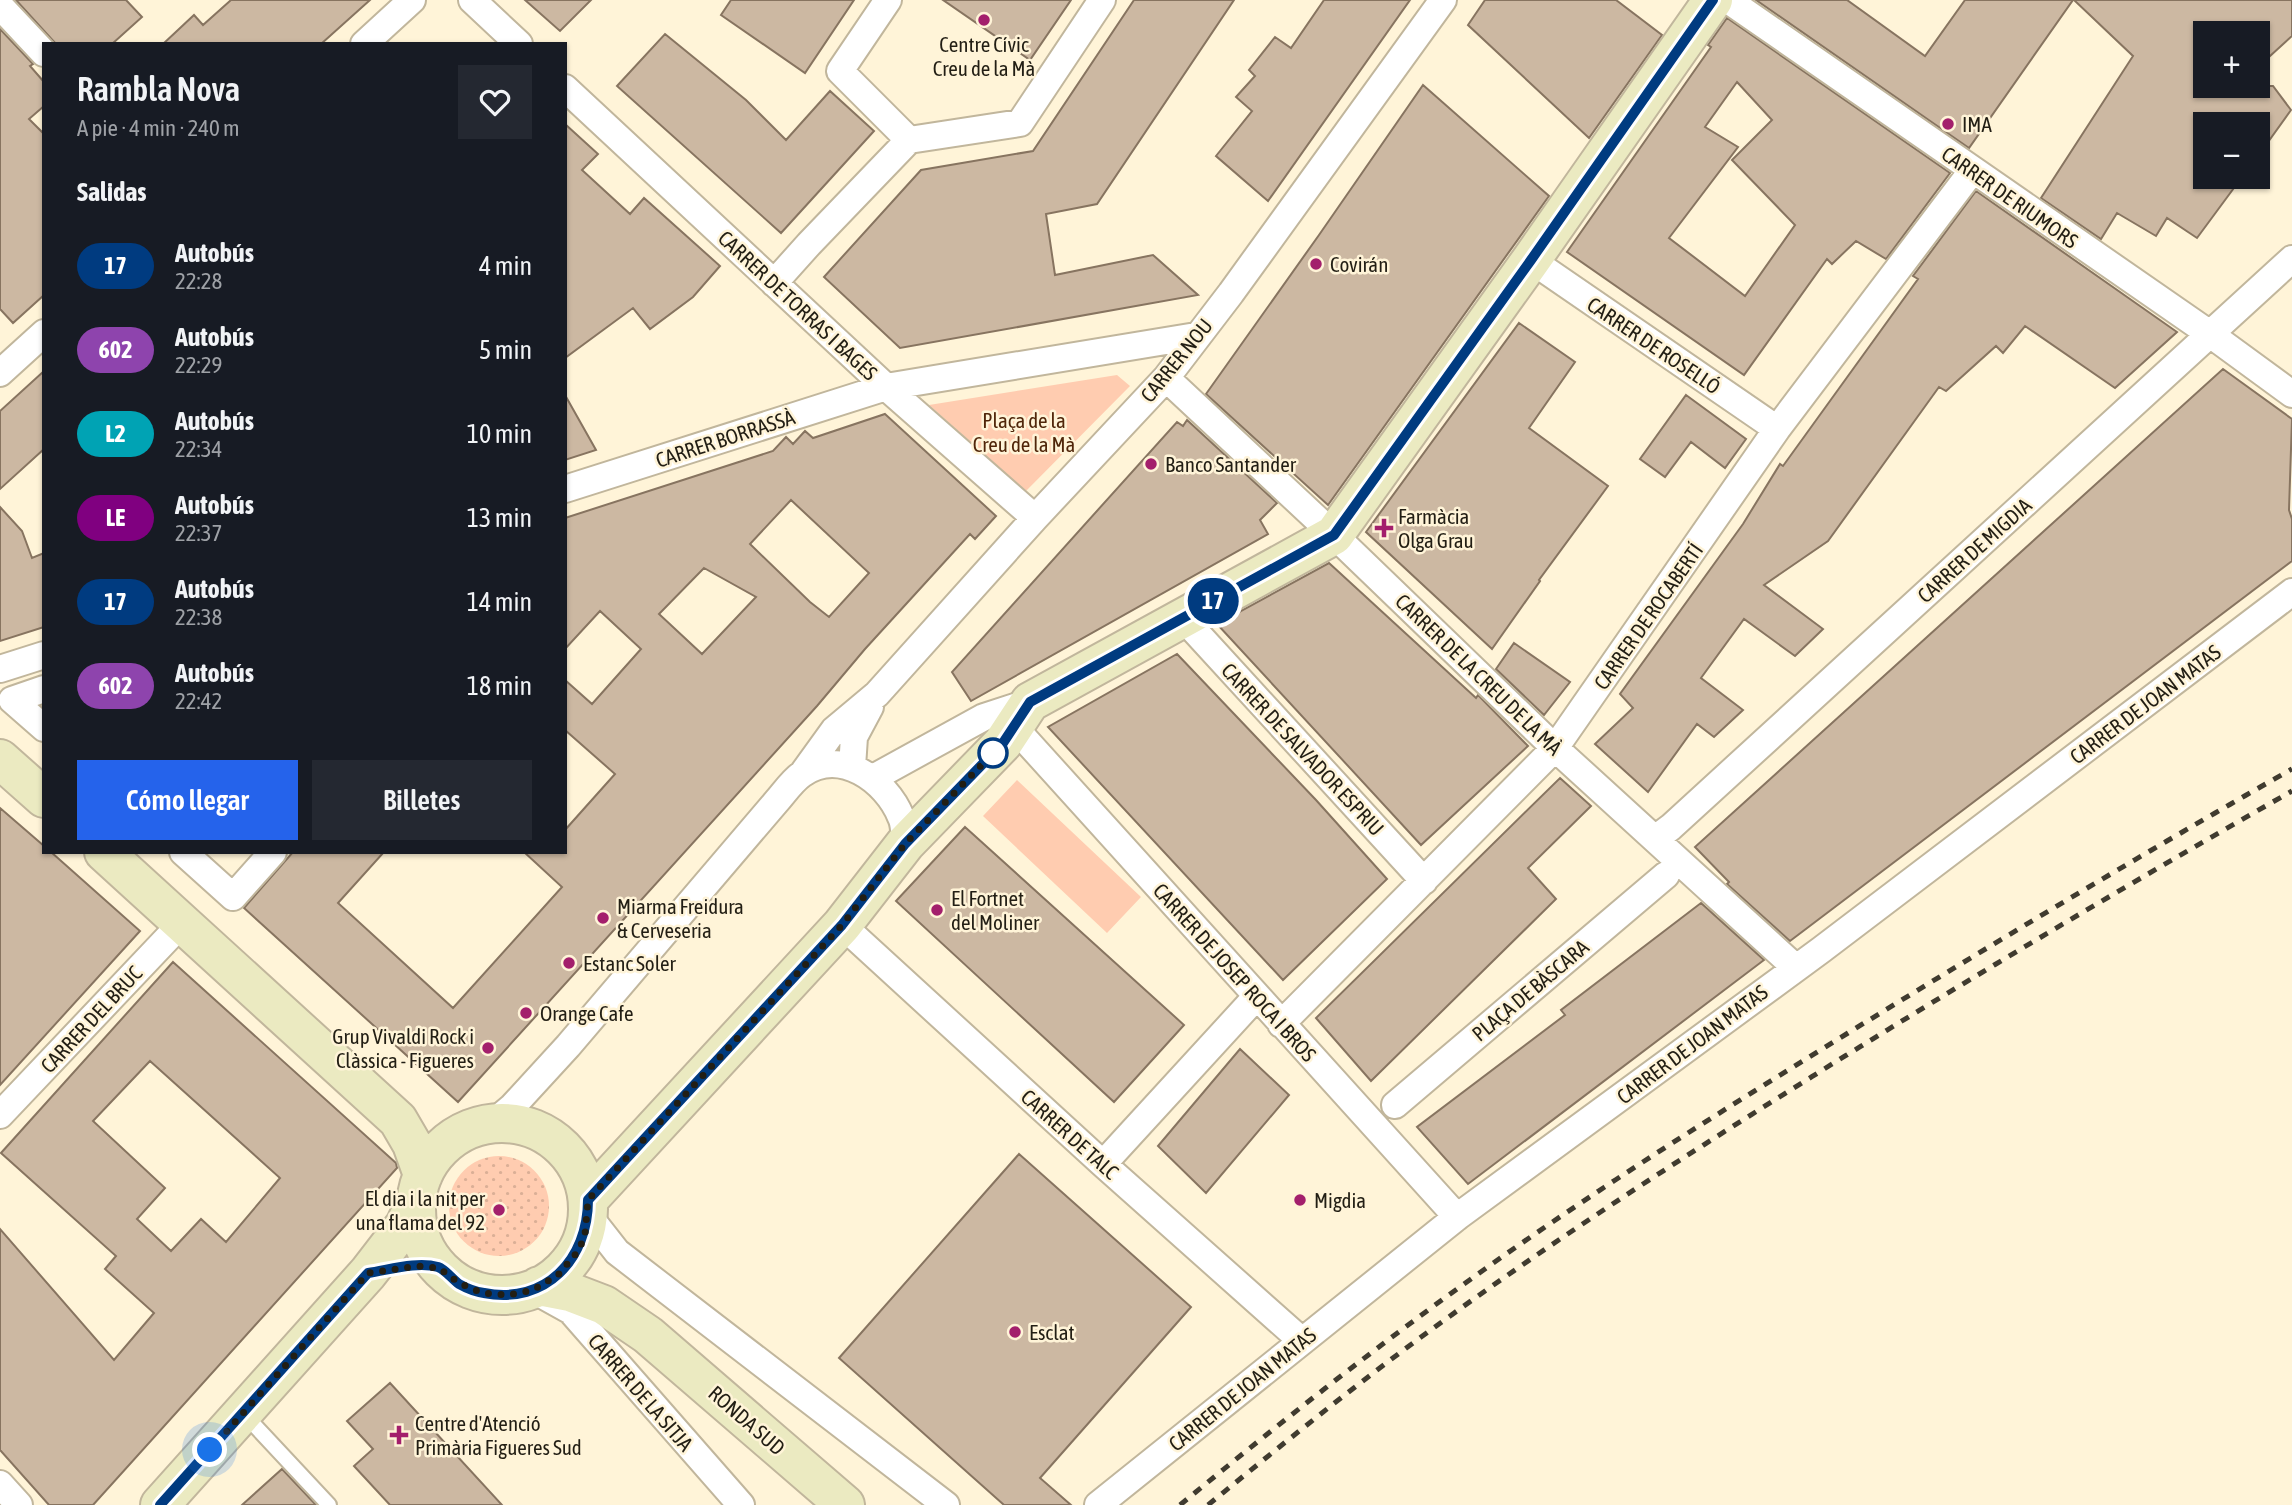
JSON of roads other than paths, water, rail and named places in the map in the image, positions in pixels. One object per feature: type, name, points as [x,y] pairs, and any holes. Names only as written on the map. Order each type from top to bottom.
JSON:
[{"type":"street","points":[[366,42],[412,0]]},
{"type":"street","points":[[472,0],[517,42]]},
{"type":"street","points":[[888,0],[840,71],[909,140]]},
{"type":"street","points":[[774,283],[909,140],[1020,124],[1102,0]]},
{"type":"street","name":"CARRER NOU","points":[[493,1123],[512,1107],[568,1046],[776,802],[803,774],[834,730],[877,694],[1035,517],[1166,378],[1240,281],[1443,0]]},
{"type":"street","points":[[106,854],[398,1120],[412,1144],[420,1187],[418,1224],[421,1236],[425,1248],[439,1268],[459,1283],[482,1293],[508,1295],[536,1288],[558,1275],[570,1263],[587,1217],[842,925],[905,844],[1003,743],[1022,714],[1183,618],[1334,535],[1713,0]]},
{"type":"street","name":"CARRER DE RIUMORS","points":[[1728,0],[2210,334],[2292,394]]},
{"type":"street","points":[[0,6],[42,51]]},
{"type":"street","name":"CARRER DE TORRAS I BAGES","points":[[567,90],[886,387],[1035,517]]},
{"type":"street","name":"CARRER DE ROCABERTÍ","points":[[1281,1024],[1555,748],[1777,429],[1972,171]]},
{"type":"street","name":"CARRER DE MIGDIA","points":[[1655,839],[2292,259]]},
{"type":"street","name":"CARRER DE ROSELLÓ","points":[[1531,260],[1777,429]]},
{"type":"street","points":[[6,356],[42,334]]},
{"type":"street","points":[[886,387],[1196,336]]},
{"type":"street","name":"CARRER DE LA CREU DE LA MÀ","points":[[1166,378],[1555,748],[1795,967]]},
{"type":"street","name":"CARRER BORRASSÀ","points":[[567,488],[886,387]]},
{"type":"street","name":"CARRER DE JOAN MATAS","points":[[1098,1505],[1457,1217],[1795,967],[2292,592]]},
{"type":"street","name":"CARRER DE SALVADOR ESPRIU","points":[[1183,618],[1424,881]]},
{"type":"street","points":[[0,669],[42,656]]},
{"type":"street","points":[[42,690],[12,700],[42,726]]},
{"type":"street","name":"CARRER NOU","points":[[863,772],[854,737],[877,694]]},
{"type":"street","points":[[863,772],[984,717],[1022,714]]},
{"type":"street","name":"CARRER DE JOSEP ROCA I BROS","points":[[1022,714],[1281,1024],[1457,1217]]},
{"type":"street","points":[[0,759],[42,796]]},
{"type":"street","points":[[803,774],[828,764],[863,772],[890,797],[902,819],[905,844]]},
{"type":"street","points":[[185,854],[233,897],[271,854]]},
{"type":"street","name":"PLAÇA DE BÀSCARA","points":[[1395,1105],[1666,875]]},
{"type":"street","name":"CARRER DEL BRUC","points":[[0,1115],[182,923]]},
{"type":"street","name":"CARRER DE TALC","points":[[842,925],[1103,1164],[1302,1341]]},
{"type":"street","points":[[1103,1164],[1257,996]]},
{"type":"street","points":[[398,1120],[429,1134],[453,1139]]},
{"type":"street","points":[[160,1505],[368,1273],[405,1225],[436,1153],[472,1128],[493,1123],[516,1124],[537,1130],[556,1142],[572,1159],[583,1179],[587,1217],[617,1252],[946,1505]]},
{"type":"street","name":"RONDA SUD","points":[[587,1217],[595,1262],[614,1294],[648,1335]]},
{"type":"street","points":[[368,1273],[418,1266],[439,1268]]},
{"type":"street","name":"RONDA SUD","points":[[536,1288],[570,1292],[604,1305],[648,1335],[845,1505]]},
{"type":"street","name":"CARRER DE LA SITJA","points":[[536,1288],[571,1311],[740,1505]]},
{"type":"street","points":[[0,1483],[19,1505]]},
{"type":"lane","points":[[243,1413],[329,1505]]},
{"type":"railway","points":[[1180,1505],[1397,1333],[1532,1236],[1610,1184],[1958,966],[2292,769]]},
{"type":"railway","points":[[1208,1505],[1410,1346],[1488,1289],[1636,1189],[1950,992],[2292,791]]},
{"type":"place","name":"Centre Cívic Creu de la Mà","points":[[984,20]]},
{"type":"place","name":"IMA","points":[[1948,124]]},
{"type":"place","name":"Covirán","points":[[1316,264]]},
{"type":"place","name":"Banco Santander","points":[[1151,464]]},
{"type":"place","name":"Farmàcia Olga Grau","points":[[1384,528]]},
{"type":"place","name":"El Fortnet del Moliner","points":[[937,910]]},
{"type":"place","name":"Miarma Freidura & Cerveseria","points":[[603,918]]},
{"type":"place","name":"Estanc Soler","points":[[569,963]]},
{"type":"place","name":"Orange Cafe","points":[[526,1013]]},
{"type":"place","name":"Grup Vivaldi Rock i Clàssica - Figueres","points":[[488,1048]]},
{"type":"place","name":"Migdia","points":[[1300,1200]]},
{"type":"place","name":"El dia i la nit per una flama del 92","points":[[499,1210]]},
{"type":"place","name":"Esclat","points":[[1015,1332]]},
{"type":"place","name":"Centre d'Atenció Primària Figueres Sud","points":[[399,1435]]},
{"type":"park label","name":"Plaça de la Creu de la Mà","points":[[1024,432]]}]
